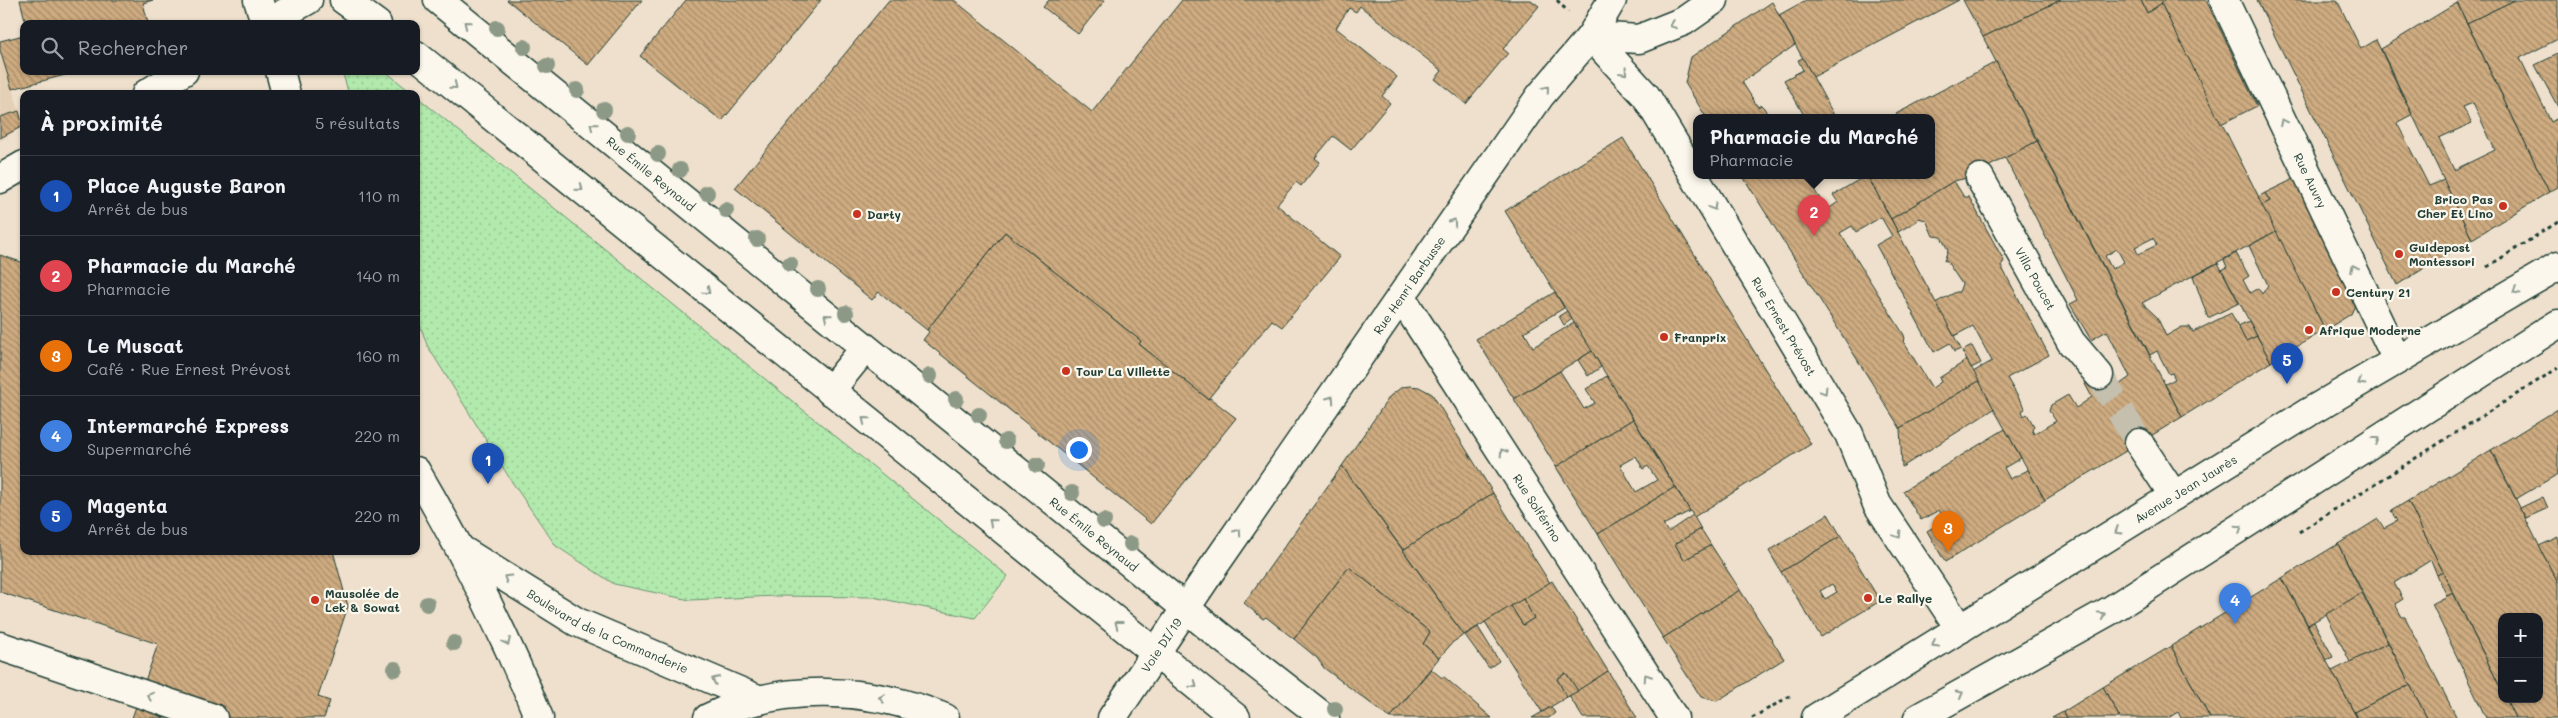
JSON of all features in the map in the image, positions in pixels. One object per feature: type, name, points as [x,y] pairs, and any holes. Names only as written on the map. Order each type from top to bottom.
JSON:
[{"type":"main road","points":[[258,0],[265,20]]},
{"type":"main road","points":[[268,20],[279,0]]},
{"type":"main road","points":[[273,20],[308,0]]},
{"type":"main road","points":[[344,0],[372,20]]},
{"type":"main road","name":"Rue Émile Reynaud","points":[[438,0],[865,348],[1325,718]]},
{"type":"main road","name":"Rue Henri Barbusse","points":[[1210,572],[1540,96],[1591,36],[1612,0]]},
{"type":"main road","points":[[1591,36],[1639,38],[1684,20],[1714,0]]},
{"type":"main road","name":"Rue Auvry","points":[[2224,0],[2397,360]]},
{"type":"main road","name":"Rue Ernest Prévost","points":[[1591,36],[1646,96],[1693,174]]},
{"type":"main road","points":[[420,58],[1236,718]]},
{"type":"main road","points":[[153,90],[177,75]]},
{"type":"main road","points":[[281,75],[285,90]]},
{"type":"main road","points":[[0,179],[20,167]]},
{"type":"main road","name":"Villa Poucet","points":[[1980,178],[2071,342],[2099,375]]},
{"type":"main road","name":"Rue Ernest Prévost","points":[[1696,179],[1849,434],[1877,504],[1960,629]]},
{"type":"main road","name":"Avenue Jean Jaurès","points":[[1816,718],[2397,360],[2558,266]]},
{"type":"main road","name":"Rue Solférino","points":[[1401,297],[1420,321],[1674,718]]},
{"type":"main road","points":[[1918,718],[2111,610],[2558,324]]},
{"type":"main road","points":[[830,391],[865,348]]},
{"type":"main road","points":[[2139,443],[2174,496]]},
{"type":"main road","name":"Boulevard de la Commanderie","points":[[420,478],[463,551],[507,641],[539,718]]},
{"type":"main road","name":"Boulevard de la Commanderie","points":[[463,551],[577,622],[760,700]]},
{"type":"main road","name":"Voie DI/19","points":[[1112,718],[1210,572]]},
{"type":"main road","points":[[0,646],[213,718]]},
{"type":"main road","points":[[708,718],[760,700],[800,693],[841,692],[882,697],[922,708],[945,718]]},
{"type":"shaded area","points":[[0,53],[20,113],[20,128],[0,141]]},
{"type":"green space","points":[[343,75],[390,75],[408,90],[348,90]]},
{"type":"green space","points":[[420,99],[1008,576],[975,618],[873,597],[775,596],[690,600],[614,584],[556,546],[512,482],[427,345],[420,325]]},
{"type":"building","points":[[20,0],[153,0],[143,3],[147,20],[25,20]]},
{"type":"building","points":[[507,0],[642,0],[588,65]]},
{"type":"building","points":[[686,0],[821,0],[722,121],[640,56]]},
{"type":"building","points":[[889,0],[954,0],[1092,112],[1182,0],[1531,0],[1539,6],[1503,49],[1508,53],[1466,104],[1435,79],[1442,71],[1360,6],[1356,12],[1349,8],[1336,28],[1397,77],[1382,96],[1390,103],[1351,150],[1333,136],[1315,158],[1320,162],[1301,186],[1296,182],[1277,205],[1340,257],[1282,327],[1272,320],[1208,399],[1139,344],[1141,341],[1005,232],[927,330],[879,292],[872,300],[735,188]]},
{"type":"building","points":[[1049,0],[1105,0],[1078,34],[1043,7]]},
{"type":"building","points":[[1806,0],[1959,0],[1813,77],[1779,15]]},
{"type":"building","points":[[1963,0],[2061,0],[1983,37]]},
{"type":"building","points":[[2061,0],[2141,0],[2147,13],[2161,3],[2276,231],[2142,303],[2157,317],[2166,336],[2182,327],[2190,327],[2193,332],[2231,313],[2246,341],[2257,336],[2271,362],[2182,417],[2165,384],[2175,379],[2172,373],[2169,374],[2157,351],[2150,355],[1983,37]],"holes":[[[2153,238],[2157,245],[2138,254],[2135,247]],[[2117,249],[2124,262],[2112,269],[2105,256]]]},
{"type":"building","points":[[2141,0],[2166,0],[2147,13]]},
{"type":"building","points":[[2166,0],[2206,0],[2257,106],[2221,124],[2161,3]]},
{"type":"building","points":[[2257,0],[2337,0],[2361,49],[2376,40],[2412,115],[2397,123],[2429,186],[2444,180],[2472,239],[2397,285]]},
{"type":"building","points":[[2463,0],[2515,0],[2467,23],[2457,3]]},
{"type":"building","points":[[2515,0],[2558,0],[2558,39],[2520,58],[2551,122],[2558,118],[2558,187],[2549,192],[2467,23]]},
{"type":"building","points":[[1772,2],[1795,45],[1742,82],[1758,107],[1761,105],[1767,114],[1704,114],[1685,83],[1691,57]]},
{"type":"building","points":[[2457,3],[2549,192],[2472,239],[2381,49]],"holes":[[[2473,103],[2495,150],[2454,170],[2439,138],[2472,123],[2463,107]]]},
{"type":"building","points":[[20,36],[20,75],[65,75],[12,89],[0,50],[0,41]]},
{"type":"building","points":[[2558,54],[2558,107],[2535,65]]},
{"type":"building","points":[[1803,58],[1833,114],[1803,114],[1784,80],[1803,70],[1798,60]]},
{"type":"building","points":[[1996,62],[2037,141],[1967,178],[1954,181],[1891,219],[1869,179],[1935,179],[1935,114],[1896,114]]},
{"type":"building","points":[[19,111],[20,128],[0,138],[0,117]]},
{"type":"building","name":"Franprix","points":[[1623,138],[1811,444],[1694,517],[1505,211]]},
{"type":"building","points":[[2037,141],[2182,417],[2045,500],[1973,372],[1992,361],[1973,326],[1954,336],[1935,303],[1959,292],[1962,284],[1946,260],[1944,261],[1948,250],[1941,237],[1933,236],[1926,220],[1918,218],[1917,221],[1898,232],[1891,219],[1954,181],[1964,197],[1969,197],[2004,261],[2001,266],[2049,355],[2007,378],[2025,409],[2022,411],[2024,416],[2027,414],[2034,426],[2032,430],[2034,434],[2056,421],[2049,411],[2051,405],[2068,395],[2076,408],[2092,397],[2085,384],[2107,370],[2116,387],[2130,377],[2107,331],[2091,340],[2070,304],[2078,300],[2005,158]]},
{"type":"building","points":[[1744,179],[1808,179],[1827,210],[1838,202],[1833,195],[1860,179],[1869,179],[1961,349],[1954,352],[1950,343],[1934,352],[1876,245],[1892,236],[1881,217],[1856,232],[1852,226],[1840,233],[1904,335],[1905,339],[1903,341],[1932,388],[1941,382],[1939,378],[1967,360],[1979,381],[1900,428]]},
{"type":"building","points":[[2294,179],[2356,303],[2351,314],[2325,330],[2262,205],[2270,201],[2265,193]]},
{"type":"building","points":[[2265,193],[2270,201],[2262,205],[2258,197]]},
{"type":"building","points":[[2276,231],[2325,330],[2271,362],[2222,270],[2227,267],[2224,260],[2236,253],[2249,276],[2243,280],[2250,293],[2258,288],[2262,294],[2268,285],[2249,246]]},
{"type":"building","name":"Tour La Villette","points":[[1005,232],[1141,341],[1139,344],[1208,399],[1210,398],[1236,418],[1151,524],[923,340],[929,332],[927,330]]},
{"type":"building","points":[[0,255],[20,262],[20,555],[334,555],[348,606],[318,697],[330,701],[324,718],[132,718],[158,644],[0,592]]},
{"type":"building","points":[[2218,263],[2239,303],[2208,318],[2193,276]]},
{"type":"building","points":[[1555,292],[1564,308],[1524,332],[1533,347],[1574,323],[1592,351],[1514,399],[1476,339]]},
{"type":"building","points":[[1567,311],[1572,319],[1564,325],[1559,316]]},
{"type":"building","points":[[2249,321],[2257,336],[2246,341],[2238,326]]},
{"type":"building","points":[[1972,346],[1981,363],[1971,368],[1962,351]]},
{"type":"building","points":[[1592,351],[1601,367],[1588,376],[1578,360]]},
{"type":"building","points":[[1560,371],[1584,409],[1595,403],[1586,389],[1607,376],[1633,419],[1556,467],[1514,399]]},
{"type":"building","points":[[1979,381],[1994,409],[1902,467],[1900,428]]},
{"type":"building","points":[[1402,387],[1419,387],[1432,394],[1493,493],[1403,550],[1342,466],[1390,396]]},
{"type":"building","points":[[2558,409],[2558,474],[2516,499],[2491,450]]},
{"type":"building","points":[[1633,419],[1675,487],[1598,534],[1556,467]],"holes":[[[1636,456],[1643,469],[1648,466],[1657,480],[1636,492],[1620,465]]]},
{"type":"building","points":[[2005,429],[2021,458],[2004,468],[2010,479],[2028,470],[2045,500],[1945,562],[1927,531],[1945,520],[1939,510],[1921,520],[1903,491]]},
{"type":"building","points":[[2491,450],[2558,583],[2558,718],[2515,718],[2508,703],[2543,703],[2543,613],[2498,613],[2498,683],[2408,501]]},
{"type":"building","points":[[1342,466],[1464,635],[1453,642],[1439,658],[1423,644],[1430,632],[1349,567],[1294,639],[1266,617],[1263,619],[1244,603]]},
{"type":"building","points":[[1675,487],[1690,511],[1663,525],[1668,532],[1693,515],[1701,529],[1675,544],[1684,560],[1711,545],[1740,590],[1663,638],[1598,534]]},
{"type":"building","points":[[1493,493],[1550,583],[1464,635],[1403,550]]},
{"type":"building","points":[[2543,497],[2548,508],[2526,518],[2520,508]]},
{"type":"building","points":[[2408,501],[2443,572],[2437,575],[2431,560],[2394,583],[2403,599],[2395,604],[2402,617],[2405,617],[2457,718],[2427,718],[2338,544],[2378,519],[2384,528],[2397,521],[2391,511]]},
{"type":"building","points":[[1828,514],[1841,536],[1781,572],[1769,551]]},
{"type":"building","points":[[1701,529],[1711,545],[1684,560],[1675,544]]},
{"type":"building","points":[[1841,536],[1880,601],[1821,637],[1781,572]],"holes":[[[1832,584],[1837,592],[1825,599],[1820,591]]]},
{"type":"building","points":[[2558,537],[2558,583],[2539,546]]},
{"type":"building","points":[[2338,544],[2362,593],[2308,625],[2282,578]]},
{"type":"building","points":[[1349,567],[1430,632],[1423,644],[1439,658],[1390,718],[1324,668],[1317,658],[1294,639]]},
{"type":"building","points":[[2443,572],[2453,593],[2447,596],[2437,575]]},
{"type":"building","points":[[2282,578],[2357,718],[2210,718],[2171,646]]},
{"type":"building","points":[[1552,581],[1608,671],[1578,691],[1566,673],[1557,679],[1567,697],[1542,712],[1485,622],[1511,606],[1523,625],[1534,618],[1523,599]]},
{"type":"building","points":[[1740,590],[1784,659],[1717,701],[1701,697],[1663,638]]},
{"type":"building","points":[[2362,593],[2388,643],[2350,662],[2326,614]]},
{"type":"building","points":[[2453,593],[2498,683],[2498,703],[2508,703],[2515,718],[2486,718],[2432,604]]},
{"type":"building","points":[[1523,599],[1534,618],[1523,625],[1511,606]]},
{"type":"building","points":[[2314,622],[2333,657],[2326,660],[2308,625]]},
{"type":"building","points":[[1478,627],[1499,661],[1489,668],[1465,635]]},
{"type":"building","points":[[2388,643],[2410,685],[2354,712],[2332,671]]},
{"type":"building","points":[[2171,646],[2210,718],[2181,718],[2178,712],[2168,718],[2120,718],[2103,687]]},
{"type":"building","points":[[1431,669],[1442,678],[1443,676],[1492,718],[1390,718]]},
{"type":"building","points":[[1608,671],[1637,718],[1583,718],[1569,696]]},
{"type":"building","points":[[1566,673],[1578,691],[1567,697],[1557,679]]},
{"type":"building","points":[[2410,685],[2427,718],[2357,718],[2354,712]]},
{"type":"building","points":[[2103,687],[2120,718],[2066,718],[2063,712]]},
{"type":"building","points":[[1551,707],[1555,713],[1549,718],[1532,718]]},
{"type":"building","points":[[2063,712],[2066,718],[2052,718]]},
{"type":"tunnel","points":[[2099,375],[2139,443]]},
{"type":"place","name":"Brico Pas Cher Et Lino","points":[[2503,206]]},
{"type":"place","name":"Darty","points":[[857,214]]},
{"type":"place","name":"Pharmacie du Marché","points":[[1814,236]]},
{"type":"place","name":"Guidepost Montessori","points":[[2399,254]]},
{"type":"place","name":"Century 21","points":[[2336,292]]},
{"type":"place","name":"Afrique Moderne","points":[[2309,330]]},
{"type":"place","name":"Franprix","points":[[1664,337]]},
{"type":"place","name":"Tour La Villette","points":[[1066,371]]},
{"type":"place","name":"Magenta","points":[[2287,384]]},
{"type":"place","name":"Place Auguste Baron","points":[[488,484]]},
{"type":"place","name":"Le Muscat","points":[[1948,552]]},
{"type":"place","name":"Le Rallye","points":[[1868,598]]},
{"type":"place","name":"Mausolée de Lek & Sowat","points":[[315,600]]},
{"type":"place","name":"Intermarché Express","points":[[2235,624]]}]
